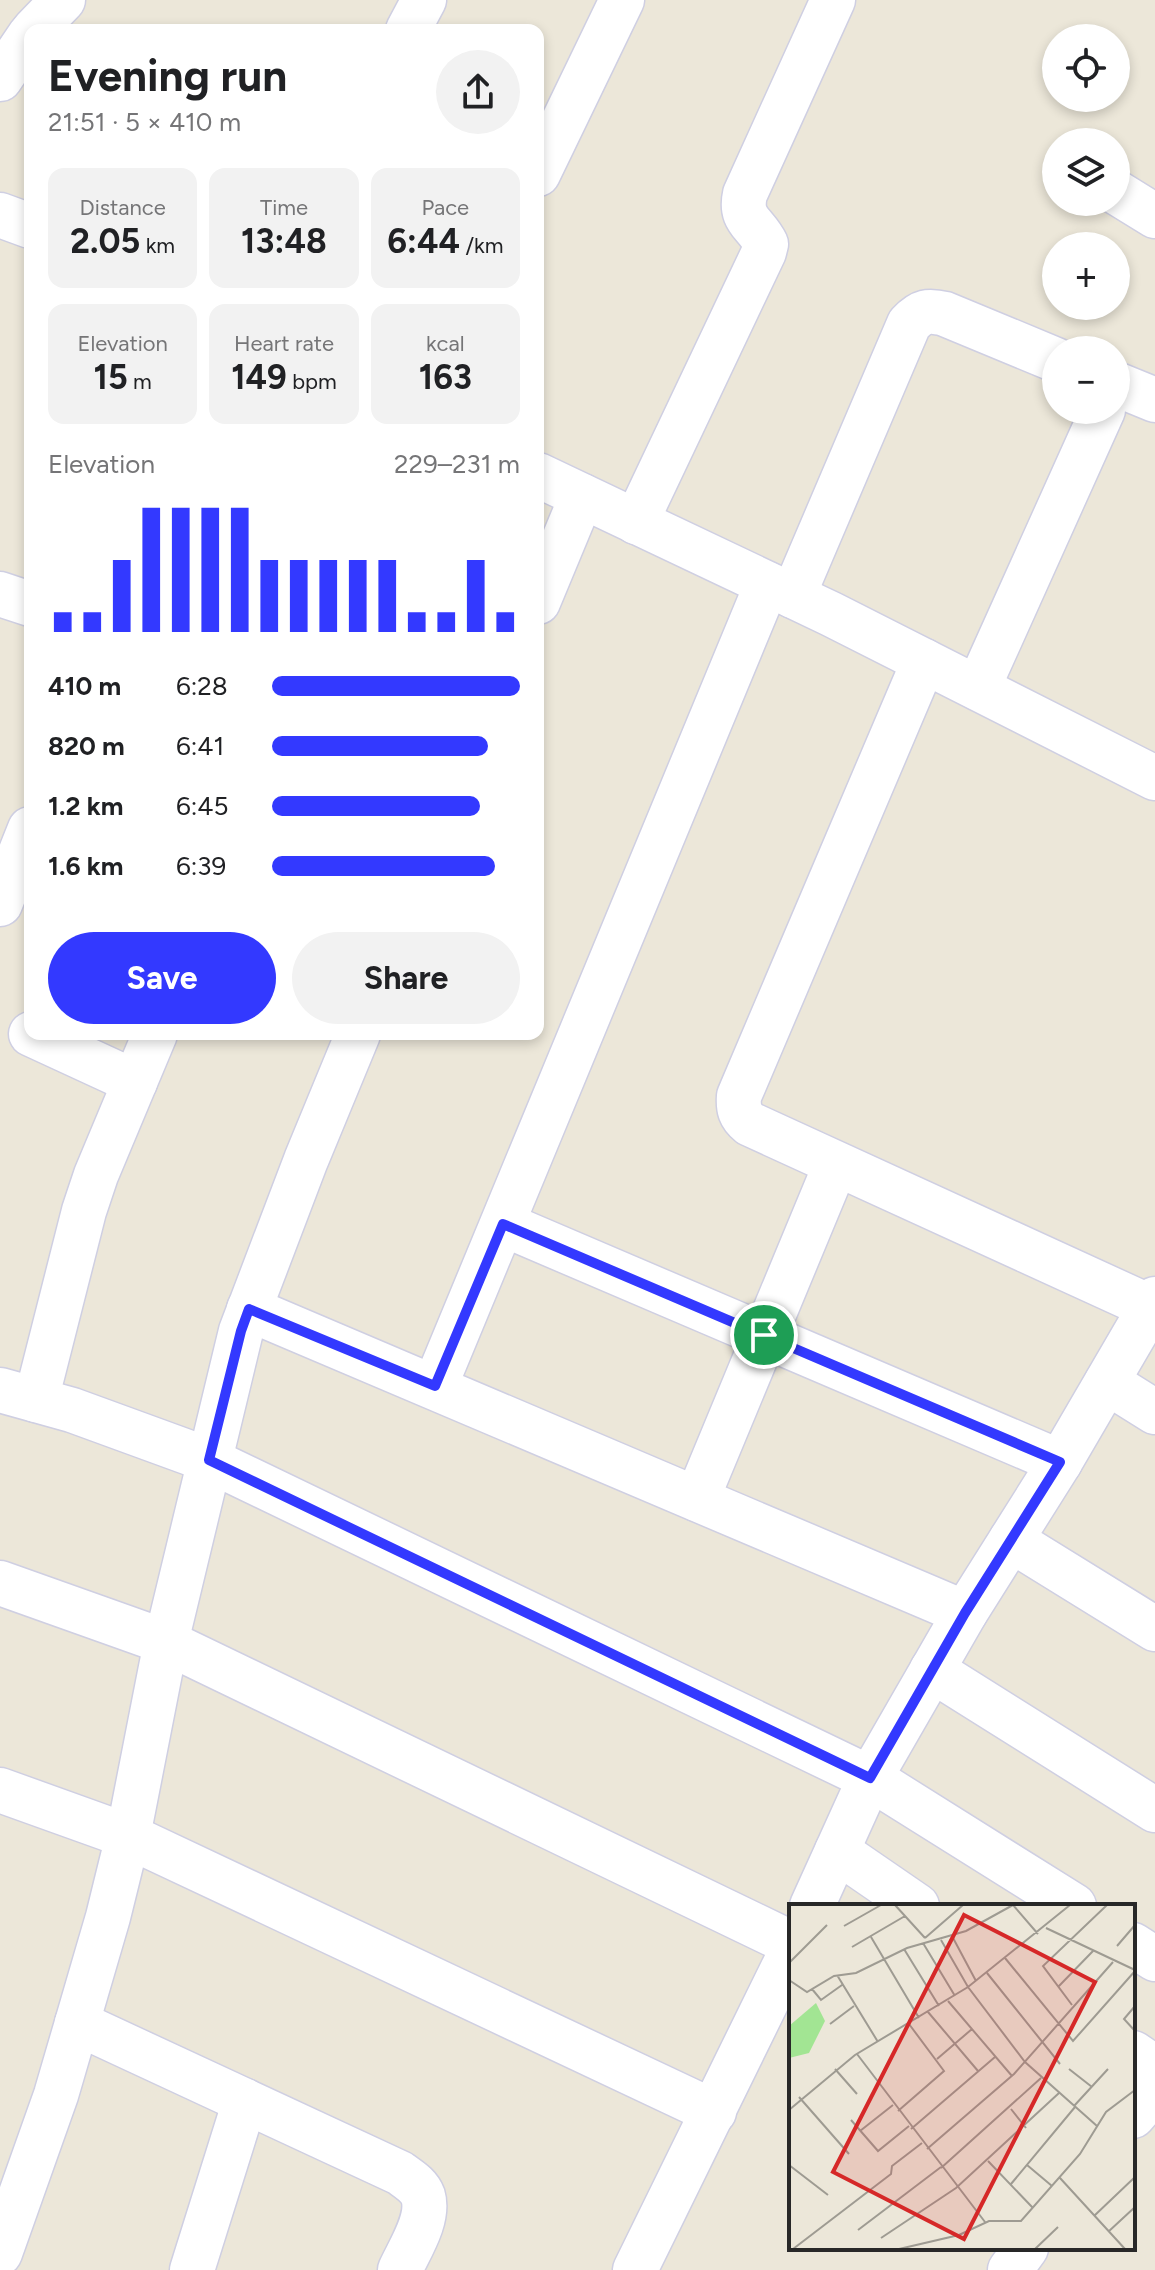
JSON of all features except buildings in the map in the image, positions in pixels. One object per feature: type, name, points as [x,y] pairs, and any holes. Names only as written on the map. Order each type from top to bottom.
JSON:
[{"type":"street","points":[[40,24],[63,0]]},
{"type":"street","points":[[411,24],[424,0]]},
{"type":"street","points":[[544,162],[622,0]]},
{"type":"street","points":[[636,522],[764,252],[766,244],[746,218],[742,206],[745,194],[833,0]]},
{"type":"street","points":[[0,79],[24,44]]},
{"type":"street","points":[[1130,201],[1155,216]]},
{"type":"street","points":[[0,215],[24,224]]},
{"type":"street","points":[[435,1386],[780,590],[909,324],[918,314],[929,310],[1042,354]]},
{"type":"street","points":[[1130,390],[1155,400]]},
{"type":"street","points":[[978,688],[1097,424]]},
{"type":"street","points":[[544,478],[780,590],[1155,778]]},
{"type":"street","points":[[544,588],[582,496]]},
{"type":"street","points":[[0,594],[24,602]]},
{"type":"street","points":[[813,1904],[870,1778],[965,1613],[1060,1462],[1153,1303],[750,1124],[742,1118],[738,1107],[739,1096],[924,661]]},
{"type":"street","points":[[0,904],[24,844]]},
{"type":"street","points":[[0,1019],[24,1031]]},
{"type":"street","points":[[44,1040],[135,1082]]},
{"type":"street","points":[[152,1040],[96,1175],[18,1395],[72,1410],[209,1460],[870,1778],[1071,1904]]},
{"type":"street","points":[[0,2253],[56,2095],[108,1917],[128,1836],[166,1642],[241,1331],[356,1040]]},
{"type":"street","points":[[697,1499],[836,1164]]},
{"type":"street","points":[[503,1224],[1060,1462]]},
{"type":"street","points":[[249,1309],[965,1613]]},
{"type":"street","points":[[1107,1382],[1155,1412]]},
{"type":"street","points":[[1011,1540],[1155,1629]]},
{"type":"street","points":[[0,1583],[166,1642],[789,1942]]},
{"type":"street","points":[[932,1670],[1155,1810]]},
{"type":"street","points":[[0,1790],[128,1836],[714,2112]]},
{"type":"street","points":[[837,1851],[914,1904]]},
{"type":"street","points":[[1135,1946],[1155,1959]]},
{"type":"street","points":[[635,2270],[789,1956]]},
{"type":"street","points":[[77,2023],[400,2173],[417,2186],[423,2197],[424,2212],[400,2270]]},
{"type":"street","points":[[1135,2054],[1155,2068]]},
{"type":"street","points":[[1135,2114],[1155,2091]]},
{"type":"street","points":[[192,2270],[245,2101]]},
{"type":"street","points":[[1010,2270],[1025,2250]]},
{"type":"route","points":[[503,1224],[764,1335],[1060,1462],[965,1613],[870,1778],[209,1460],[249,1309],[435,1386],[503,1224]]}]
